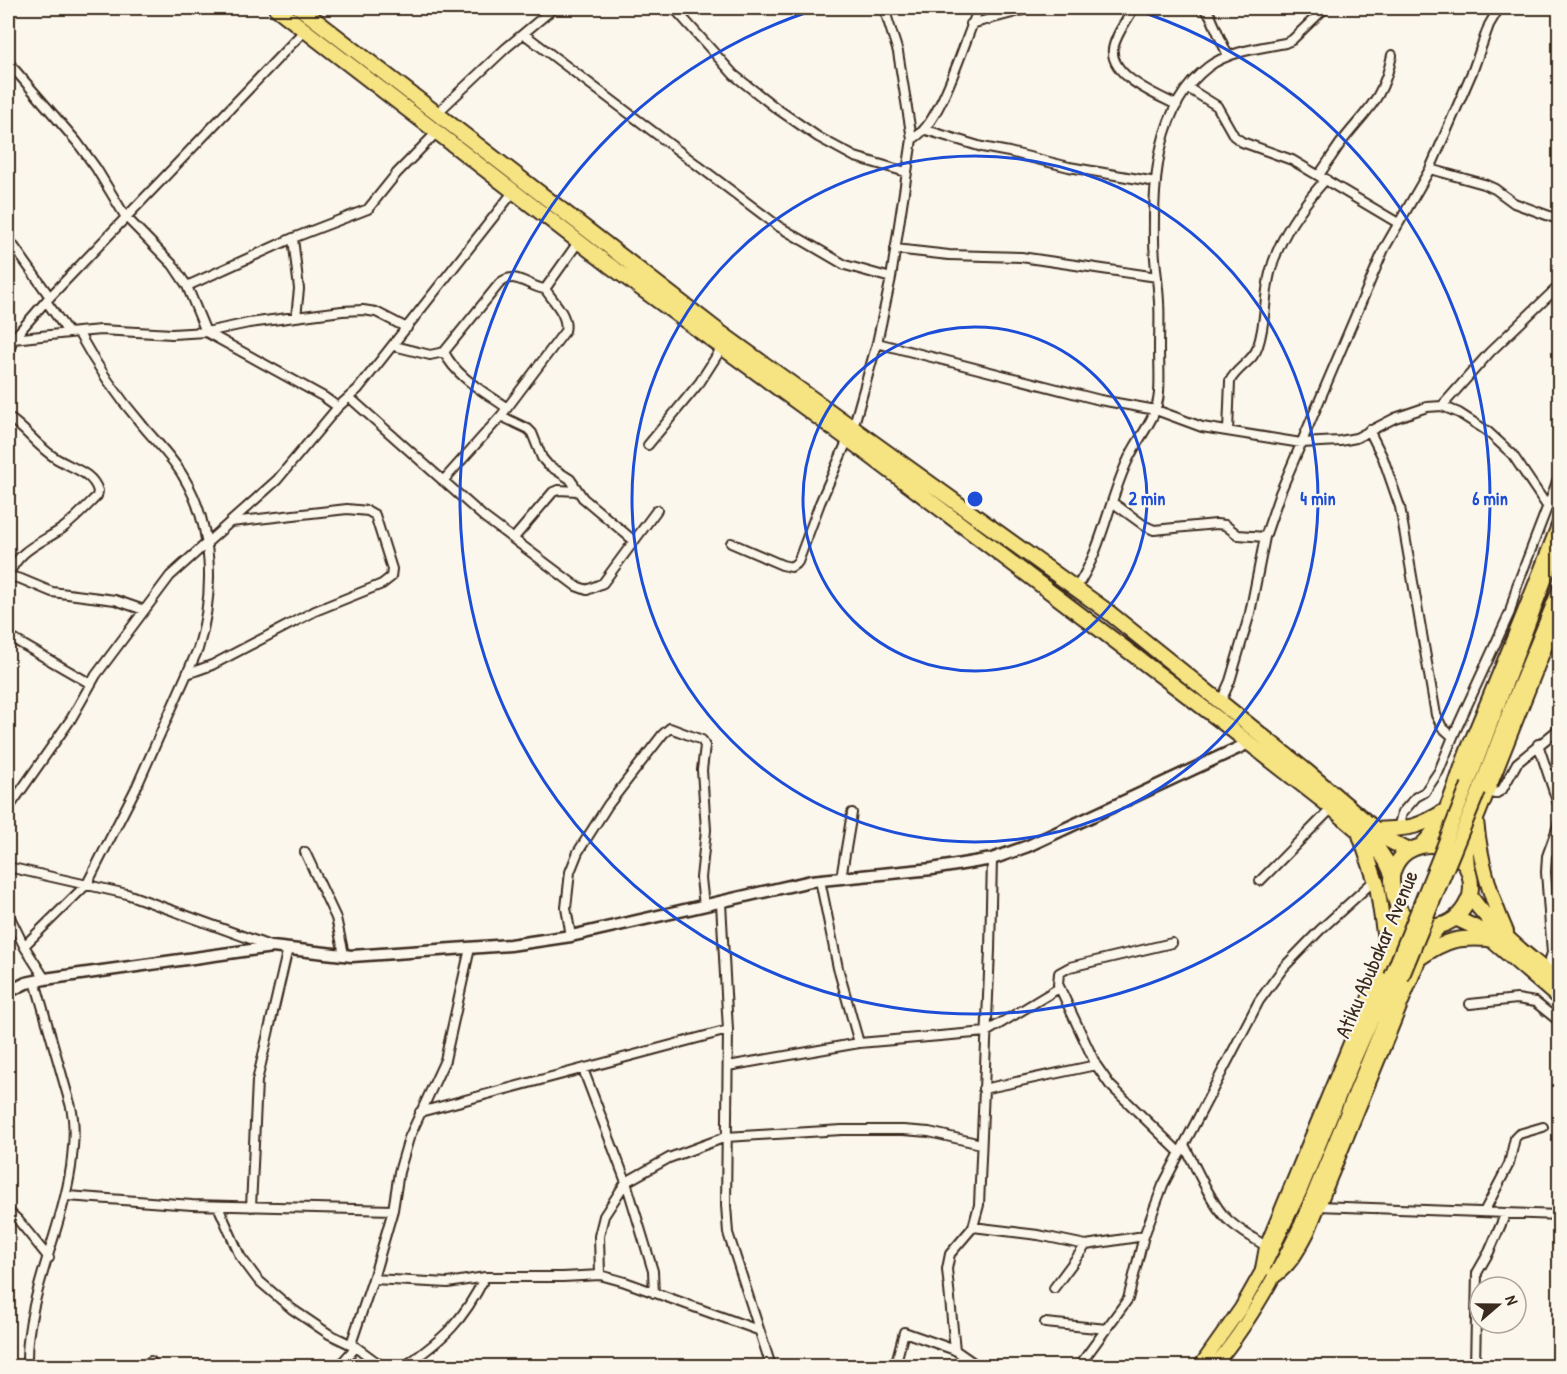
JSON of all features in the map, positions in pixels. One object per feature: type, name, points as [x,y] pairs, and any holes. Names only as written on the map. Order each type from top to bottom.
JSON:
[{"type":"highway","points":[[276,8],[579,241],[1076,588],[1221,701],[1397,846],[1415,848],[1437,845],[1450,849],[1468,870]]},
{"type":"highway","points":[[300,8],[725,343]]},
{"type":"highway","points":[[851,433],[1332,808],[1382,853],[1392,874],[1397,908],[1396,928],[1387,956],[1267,1247],[1269,1272],[1286,1267],[1293,1258],[1318,1206],[1428,938],[1440,925],[1455,918],[1470,896],[1471,880],[1468,870],[1467,846],[1476,819]]},
{"type":"highway","points":[[1392,874],[1398,861],[1432,835],[1446,810],[1560,523]]},
{"type":"highway","points":[[1509,940],[1487,882],[1481,857],[1476,819],[1478,789],[1560,608]]},
{"type":"highway","points":[[1376,830],[1424,824],[1446,810]]},
{"type":"highway","points":[[1360,832],[1376,879],[1387,956]]},
{"type":"highway","points":[[1470,896],[1491,923],[1546,971],[1560,999]]},
{"type":"highway","points":[[1397,908],[1413,922],[1440,925]]},
{"type":"highway","points":[[1455,918],[1474,926],[1554,985]]},
{"type":"highway","points":[[1420,958],[1439,944],[1450,940],[1466,937],[1489,939]]},
{"type":"main road","name":"Atiku Abubakar Avenue","points":[[1478,789],[1560,542]]},
{"type":"main road","name":"Atiku Abubakar Avenue","points":[[1215,1366],[1251,1316],[1352,1065],[1396,977],[1478,789],[1560,588]]},
{"type":"main road","name":"Atiku Abubakar Avenue","points":[[1200,1366],[1240,1308],[1269,1272]]},
{"type":"street","points":[[436,114],[554,8]]},
{"type":"street","points":[[674,8],[734,75],[785,114],[818,137],[855,157],[906,172]]},
{"type":"street","points":[[731,543],[782,565],[790,567],[798,562],[820,502],[851,433],[878,343],[903,209],[912,139],[898,52],[884,8]]},
{"type":"street","points":[[912,139],[926,130],[953,74],[979,8]]},
{"type":"street","points":[[971,24],[1032,8]]},
{"type":"street","points":[[1134,8],[1116,39],[1113,52],[1116,63],[1123,73],[1150,93],[1177,105]]},
{"type":"street","points":[[1203,8],[1210,15],[1228,56]]},
{"type":"street","points":[[1076,588],[1099,542],[1127,461],[1156,410],[1159,393],[1160,304],[1154,240],[1156,182],[1163,136],[1177,105],[1188,88],[1208,67],[1228,56],[1292,40],[1324,8]]},
{"type":"street","points":[[1221,701],[1230,681],[1250,613],[1265,537],[1280,494],[1354,317],[1398,223],[1430,169],[1473,70],[1489,26],[1499,8]]},
{"type":"street","points":[[8,353],[10,336],[305,30]]},
{"type":"street","points":[[524,34],[778,226],[845,265],[891,278]]},
{"type":"street","points":[[1228,431],[1230,381],[1234,374],[1251,359],[1258,347],[1270,273],[1279,248],[1323,177],[1340,144],[1369,111],[1388,76],[1392,55]]},
{"type":"street","points":[[8,62],[77,142],[125,216],[173,265],[187,286],[206,332],[338,407]]},
{"type":"street","points":[[1188,88],[1217,106],[1234,136],[1242,142],[1292,160],[1398,223]]},
{"type":"street","points":[[926,130],[982,147],[1069,167],[1156,182]]},
{"type":"street","points":[[187,286],[293,238],[368,209],[397,173],[437,132]]},
{"type":"street","points":[[1430,169],[1484,184],[1514,203],[1560,220]]},
{"type":"street","points":[[8,809],[71,719],[91,684],[170,576],[277,480],[338,407],[358,389],[394,346],[514,191]]},
{"type":"street","points":[[8,238],[68,332]]},
{"type":"street","points":[[293,238],[299,289],[296,316]]},
{"type":"street","points":[[545,289],[579,241]]},
{"type":"street","points":[[895,249],[949,255],[1021,257],[1157,277]]},
{"type":"street","points":[[394,346],[430,355],[444,352],[504,280],[517,278],[536,288],[545,289],[563,315],[567,325],[565,331],[501,416],[443,481]]},
{"type":"street","points":[[1442,406],[1490,352],[1560,285]]},
{"type":"street","points":[[10,336],[101,330],[172,334],[206,332],[296,316],[363,310],[376,312],[407,328]]},
{"type":"street","points":[[24,946],[87,884],[137,786],[187,674],[204,630],[210,582],[206,543],[198,507],[183,475],[106,376],[78,332]]},
{"type":"street","points":[[648,445],[700,382],[725,343]]},
{"type":"street","points":[[878,343],[1100,400],[1156,410],[1202,427],[1301,443],[1356,438],[1395,418],[1427,407],[1442,406],[1459,413],[1487,431],[1512,454],[1548,506]]},
{"type":"street","points":[[444,352],[461,376],[507,408]]},
{"type":"street","points":[[349,397],[484,518],[576,586],[587,590],[603,583],[657,510]]},
{"type":"street","points":[[501,416],[528,429],[532,433],[542,458],[548,465],[570,479],[583,498],[633,540]]},
{"type":"street","points":[[8,417],[52,456],[93,480],[98,491],[96,496],[63,528],[21,553],[13,562],[8,576],[52,592],[116,600],[144,610]]},
{"type":"street","points":[[1369,430],[1383,458],[1400,507],[1436,715],[1442,727],[1453,737]]},
{"type":"street","points":[[1398,829],[1402,813],[1408,804],[1433,783],[1510,612],[1517,586],[1560,474]]},
{"type":"street","points":[[514,538],[553,492],[578,491]]},
{"type":"street","points":[[1112,502],[1154,530],[1216,524],[1225,525],[1238,535],[1265,537]]},
{"type":"street","points":[[187,674],[212,665],[315,611],[382,584],[390,577],[392,569],[375,516],[368,511],[347,509],[230,522]]},
{"type":"street","points":[[8,636],[91,684]]},
{"type":"street","points":[[571,936],[566,908],[570,872],[578,852],[608,805],[670,728],[702,740],[705,746],[702,770],[706,830],[701,878],[704,906]]},
{"type":"street","points":[[1478,789],[1495,794],[1502,790],[1517,763],[1560,728]]},
{"type":"street","points":[[8,992],[40,980],[272,947],[344,954],[510,945],[571,936],[820,880],[932,869],[992,859],[1028,846],[1249,743]]},
{"type":"street","points":[[1538,744],[1560,810]]},
{"type":"street","points":[[1260,881],[1332,808]]},
{"type":"street","points":[[841,878],[852,813]]},
{"type":"street","points":[[1546,971],[1552,953],[1546,873],[1547,856],[1560,820]]},
{"type":"street","points":[[305,852],[336,918],[344,954]]},
{"type":"street","points":[[955,1350],[947,1269],[950,1254],[974,1227],[979,1205],[992,859]]},
{"type":"street","points":[[8,867],[128,894],[272,947]]},
{"type":"street","points":[[1079,1366],[1130,1294],[1144,1236],[1163,1185],[1259,1001],[1284,967],[1320,930],[1376,879]]},
{"type":"street","points":[[820,880],[838,968],[859,1043]]},
{"type":"street","points":[[721,903],[728,1030],[726,1137],[728,1233],[771,1366]]},
{"type":"street","points":[[8,913],[40,980],[74,1122],[75,1138],[67,1196],[27,1337],[27,1366]]},
{"type":"street","points":[[1172,943],[1070,967],[1059,973],[1059,988],[1096,1065],[1110,1085],[1181,1149],[1224,1216],[1241,1231],[1267,1247]]},
{"type":"street","points":[[252,1207],[257,1081],[288,948]]},
{"type":"street","points":[[339,1366],[354,1346],[393,1210],[399,1172],[409,1138],[444,1060],[470,948]]},
{"type":"street","points":[[1552,953],[1560,960]]},
{"type":"street","points":[[1535,1002],[1554,985]]},
{"type":"street","points":[[728,1066],[859,1043],[986,1032],[1059,988]]},
{"type":"street","points":[[1470,1004],[1517,999],[1535,1002],[1560,1022]]},
{"type":"street","points":[[420,1112],[728,1030]]},
{"type":"street","points":[[983,1089],[1096,1065]]},
{"type":"street","points":[[583,1069],[626,1182],[653,1270],[654,1293]]},
{"type":"street","points":[[1484,1212],[1509,1164],[1515,1138],[1519,1134],[1543,1127]]},
{"type":"street","points":[[600,1275],[599,1236],[604,1216],[626,1182],[669,1158],[726,1137],[842,1130],[903,1130],[929,1132],[981,1144]]},
{"type":"street","points":[[67,1196],[218,1206],[393,1210]]},
{"type":"street","points":[[218,1206],[240,1256],[258,1280],[310,1322],[354,1346],[382,1366]]},
{"type":"street","points":[[1318,1206],[1560,1215]]},
{"type":"street","points":[[8,1211],[49,1258]]},
{"type":"street","points":[[1501,1366],[1474,1366],[1475,1280],[1506,1213]]},
{"type":"street","points":[[974,1227],[1038,1235],[1086,1245],[1144,1236]]},
{"type":"street","points":[[1054,1288],[1086,1245]]},
{"type":"street","points":[[373,1279],[448,1283],[486,1277],[600,1275],[626,1282],[758,1330]]},
{"type":"street","points":[[405,1366],[436,1344],[454,1327],[471,1305],[486,1277]]},
{"type":"street","points":[[1046,1323],[1107,1329]]},
{"type":"street","points":[[895,1366],[904,1332],[955,1350],[978,1366]]},
{"type":"street","points":[[142,1366],[151,1361]]}]
